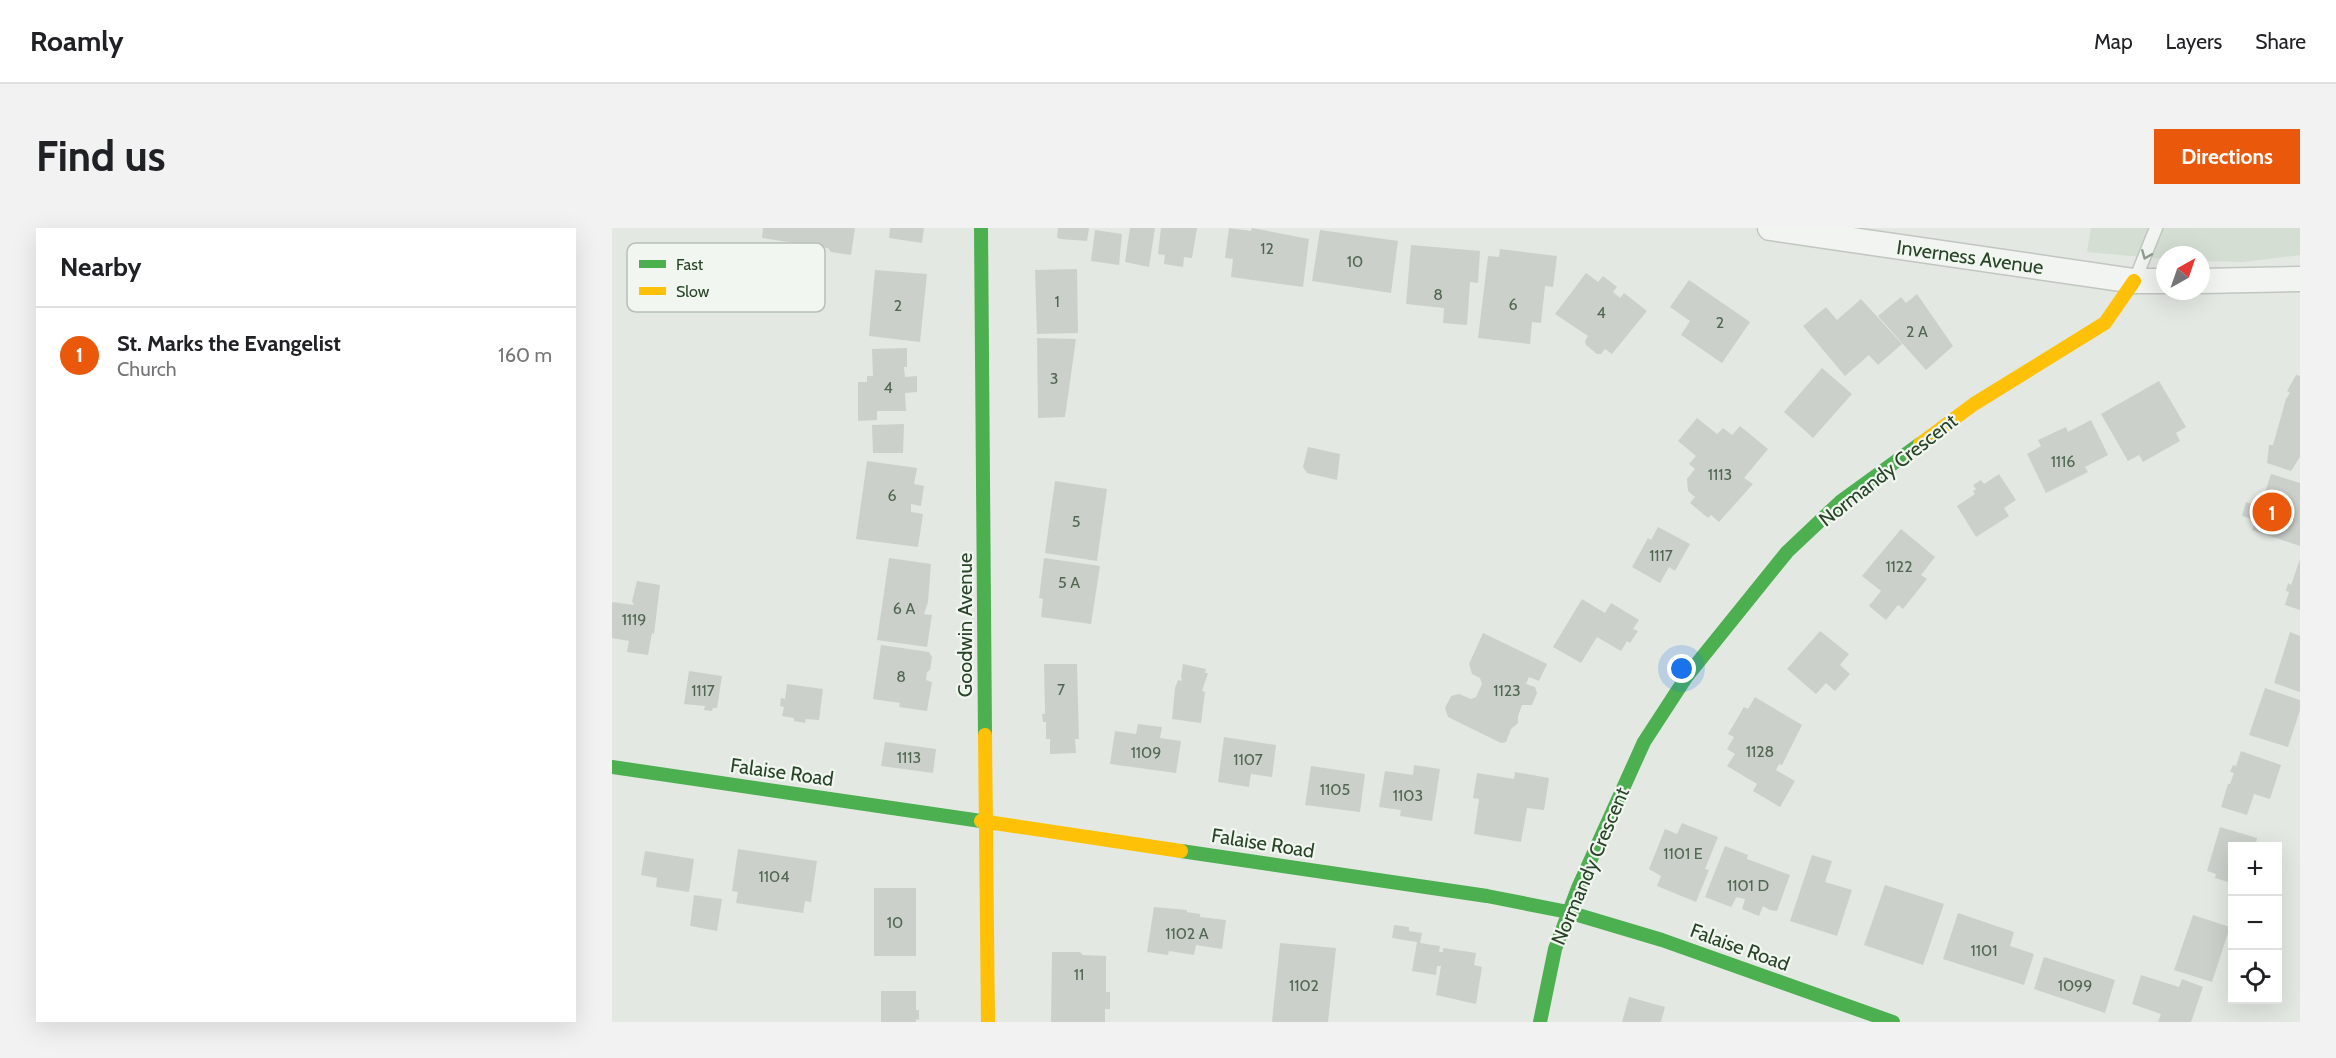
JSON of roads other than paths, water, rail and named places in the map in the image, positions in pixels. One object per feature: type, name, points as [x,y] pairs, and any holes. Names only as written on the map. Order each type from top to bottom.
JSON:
[{"type":"street","name":"Goodwin Avenue","points":[[981,228],[988,1022]]},
{"type":"street","name":"Inverness Avenue","points":[[1770,228],[2134,281]]},
{"type":"street","points":[[2210,281],[2300,279]]},
{"type":"street","points":[[2134,281],[2156,281]]},
{"type":"street","name":"Normandy Crescent","points":[[1540,1022],[1555,949],[1568,912],[1644,742],[1687,676],[1787,552],[1840,502],[1974,404],[2105,323],[2134,281]]},
{"type":"street","name":"Falaise Road","points":[[612,767],[1487,896],[1568,912],[1662,940],[1893,1022]]},
{"type":"lane","points":[[2134,281],[2157,228]]},
{"type":"place","name":"St. Marks the Evangelist","points":[[2272,512]]}]
